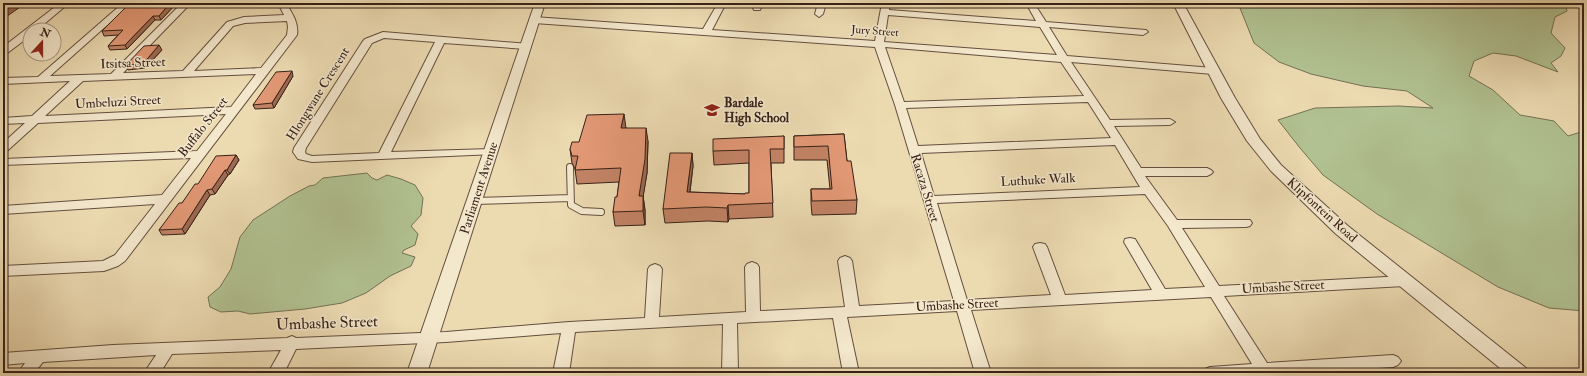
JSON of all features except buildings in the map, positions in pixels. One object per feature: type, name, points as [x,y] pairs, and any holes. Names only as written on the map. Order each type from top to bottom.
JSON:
[{"type":"street","points":[[40,22],[65,3]]},
{"type":"street","points":[[41,79],[128,3]]},
{"type":"street","points":[[115,76],[188,3]]},
{"type":"street","name":"Buffalo Street","points":[[3,271],[104,266],[113,263],[120,258],[292,35],[294,29],[282,3]]},
{"type":"street","name":"Parliament Avenue","points":[[417,373],[540,3]]},
{"type":"street","points":[[706,32],[722,3]]},
{"type":"street","points":[[820,14],[822,3]]},
{"type":"street","points":[[1030,3],[1044,24],[1063,58],[1107,123],[1148,190],[1173,224],[1213,291],[1264,371]]},
{"type":"street","points":[[1131,3],[1145,4]]},
{"type":"street","name":"Klipfontein Road","points":[[1178,3],[1213,71],[1254,141],[1276,168],[1342,230],[1519,373]]},
{"type":"street","points":[[886,7],[1044,24],[1143,32]]},
{"type":"street","name":"Racaza Street","points":[[886,7],[879,44],[900,105],[983,373]]},
{"type":"street","points":[[186,74],[230,24],[244,20],[290,18]]},
{"type":"street","name":"Jury Street","points":[[534,20],[879,44],[1213,71]]},
{"type":"street","name":"Hlongwane Crescent","points":[[491,152],[312,159],[302,156],[299,152],[300,148],[368,41],[383,35],[526,46]]},
{"type":"street","points":[[3,52],[22,37]]},
{"type":"street","points":[[383,156],[441,40]]},
{"type":"street","name":"Itsitsa Street","points":[[3,81],[265,71]]},
{"type":"street","points":[[3,149],[80,78]]},
{"type":"street","points":[[900,105],[1090,99]]},
{"type":"street","name":"Umbeluzi Street","points":[[3,121],[234,110]]},
{"type":"street","points":[[1107,123],[1170,122]]},
{"type":"street","points":[[914,150],[1118,141]]},
{"type":"street","points":[[3,162],[199,154]]},
{"type":"street","points":[[1138,172],[1207,172]]},
{"type":"street","name":"Luthuke Walk","points":[[929,200],[1148,190]]},
{"type":"street","points":[[3,210],[166,199]]},
{"type":"street","points":[[1173,224],[1246,224]]},
{"type":"street","points":[[1130,242],[1161,294]]},
{"type":"street","points":[[1040,247],[1060,300]]},
{"type":"street","points":[[845,261],[846,311],[851,373]]},
{"type":"street","points":[[752,267],[753,316]]},
{"type":"street","points":[[652,322],[655,268]]},
{"type":"street","name":"Umbashe Street","points":[[3,359],[113,351],[167,350],[292,342],[429,337],[569,326],[1404,281]]},
{"type":"street","points":[[730,318],[730,373]]},
{"type":"street","points":[[561,373],[569,326]]},
{"type":"street","points":[[276,373],[292,342]]},
{"type":"street","points":[[152,373],[167,350]]},
{"type":"street","points":[[26,373],[38,357]]},
{"type":"street","points":[[1210,373],[1264,371],[1393,361]]},
{"type":"lane","points":[[570,167],[571,205],[582,211],[601,212]]},
{"type":"lane","points":[[475,202],[570,198]]},
{"type":"green space","points":[[1238,3],[1565,3],[1567,11],[1555,17],[1551,33],[1565,48],[1561,56],[1551,63],[1558,72],[1516,56],[1493,53],[1474,61],[1469,76],[1493,90],[1520,115],[1554,121],[1568,136],[1584,131],[1584,311],[1549,308],[1498,287],[1377,214],[1323,175],[1278,120],[1315,108],[1399,106],[1433,108],[1407,91],[1363,86],[1311,74],[1279,62],[1254,43]]},
{"type":"green space","points":[[367,173],[372,178],[377,180],[387,175],[415,185],[423,198],[421,215],[411,226],[418,234],[415,245],[404,250],[402,253],[415,257],[411,266],[390,276],[366,293],[342,303],[305,309],[250,314],[238,311],[221,312],[210,307],[208,297],[220,287],[231,269],[240,237],[253,220],[290,196],[309,186],[315,185],[323,178]]},
{"type":"place","name":"Bardale High School","points":[[712,110]]}]
